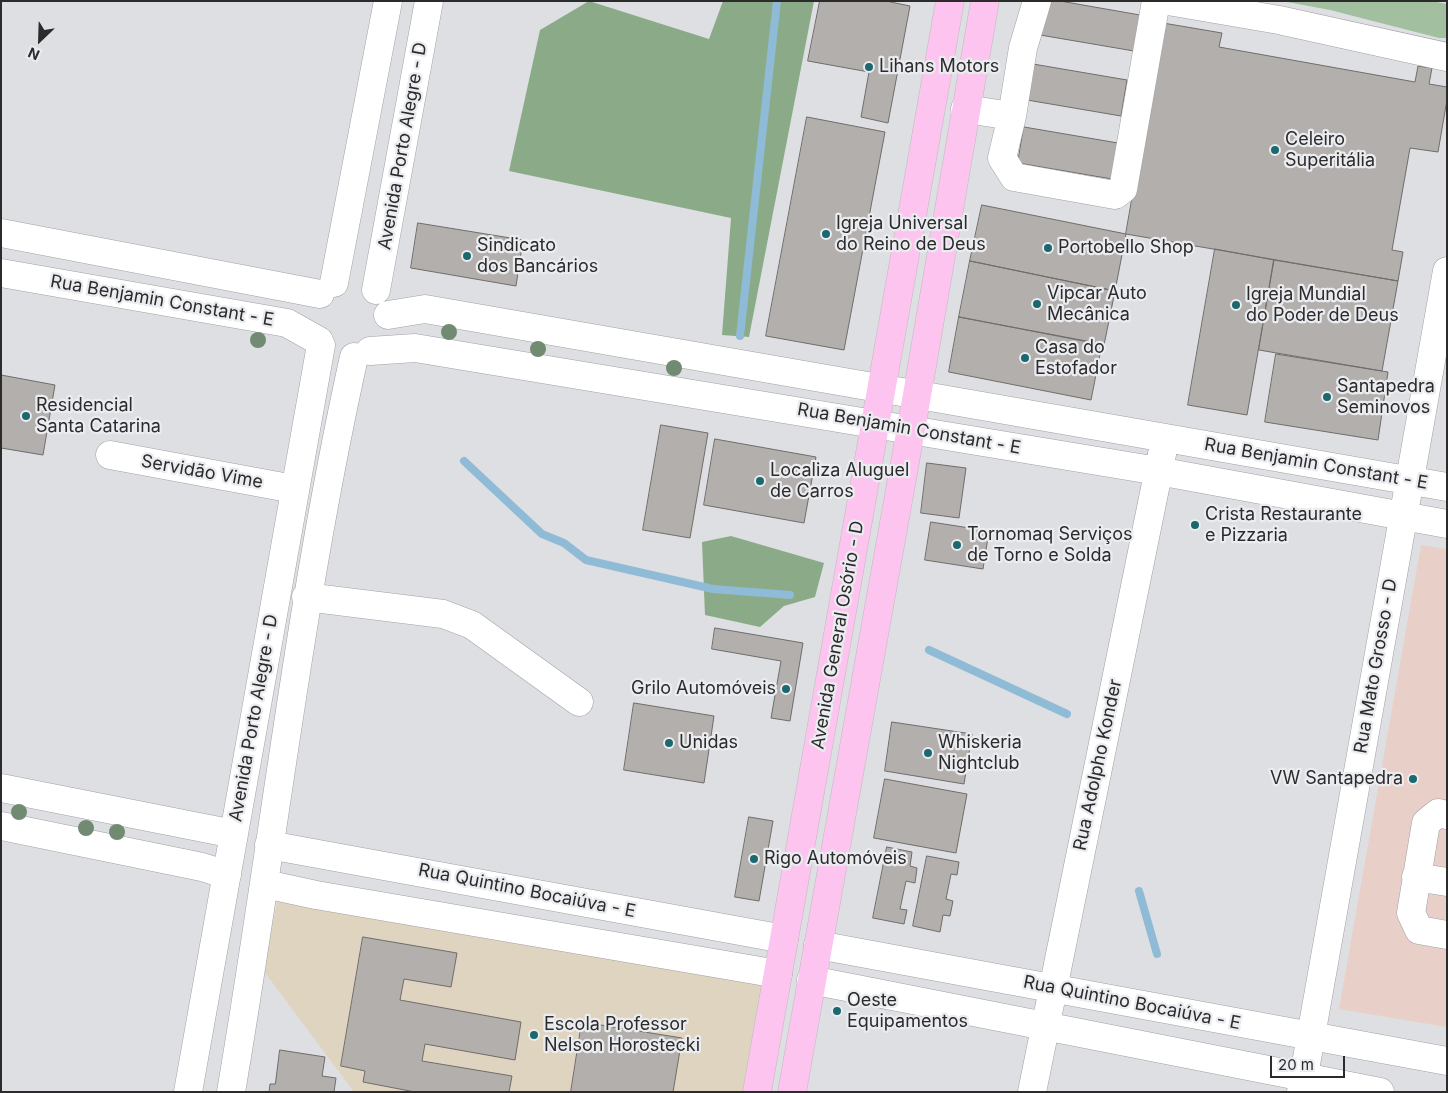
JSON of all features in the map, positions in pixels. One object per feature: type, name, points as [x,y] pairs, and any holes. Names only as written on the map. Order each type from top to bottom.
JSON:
[{"type":"main road","name":"Avenida General Osório - D","points":[[757,1092],[883,389],[950,1]]},
{"type":"main road","name":"Avenida General Osório - D","points":[[792,1092],[917,395],[985,1]]},
{"type":"street","points":[[327,289],[350,280],[364,283],[376,290],[384,301],[388,315],[387,329],[381,341],[362,354],[340,355],[320,343],[313,328],[312,314],[327,289],[388,1]]},
{"type":"street","name":"Avenida Porto Alegre - D","points":[[376,290],[429,1]]},
{"type":"street","points":[[1037,1],[1023,48],[1012,116],[1002,158],[1014,177],[1116,195],[1123,189],[1138,137],[1156,1]]},
{"type":"street","points":[[1168,1],[1279,20],[1447,56]]},
{"type":"street","points":[[965,109],[1012,116]]},
{"type":"street","name":"Rua Benjamin Constant - E","points":[[1,233],[327,289]]},
{"type":"street","name":"Rua Mato Grosso - D","points":[[1302,1085],[1447,271]]},
{"type":"street","name":"Rua Benjamin Constant - E","points":[[1,273],[287,323],[320,343]]},
{"type":"street","name":"Rua Benjamin Constant - E","points":[[388,315],[424,309],[1447,487]]},
{"type":"street","name":"Avenida Porto Alegre - D","points":[[188,1092],[320,343]]},
{"type":"street","name":"Rua Benjamin Constant - E","points":[[362,354],[415,348],[1158,471],[1447,524]]},
{"type":"street","name":"Avenida Porto Alegre - D","points":[[231,1092],[306,597],[362,354]]},
{"type":"street","name":"Rua Adolpho Konder","points":[[1032,1092],[1165,438]]},
{"type":"street","name":"Servidão Vime","points":[[110,455],[294,489]]},
{"type":"street","points":[[306,597],[443,614],[465,622],[472,625],[579,702]]},
{"type":"street","points":[[1,788],[234,834]]},
{"type":"street","points":[[1447,815],[1438,814],[1426,823],[1411,913],[1419,930],[1447,935]]},
{"type":"street","points":[[1,826],[202,867],[227,875]]},
{"type":"street","name":"Rua Quintino Bocaiúva - E","points":[[269,845],[784,939]]},
{"type":"street","points":[[1416,877],[1447,882]]},
{"type":"street","name":"Rua Quintino Bocaiúva - E","points":[[264,884],[316,895],[778,974]]},
{"type":"street","points":[[587,941],[592,904]]},
{"type":"street","name":"Rua Quintino Bocaiúva - E","points":[[818,945],[1447,1061]]},
{"type":"street","points":[[811,980],[1045,1027],[1302,1085],[1380,1092]]},
{"type":"shaded area","name":"VW Santapedra","points":[[1421,545],[1447,549],[1447,1027],[1339,1009]]},
{"type":"shaded area","name":"Escola Professor Nelson Horostecki","points":[[279,894],[766,979],[747,1092],[354,1092],[263,970]]},
{"type":"green space","points":[[589,1],[709,39],[723,1],[814,1],[749,337],[722,335],[731,218],[509,171],[540,30]]},
{"type":"green space","points":[[1282,1],[1432,1],[1447,4],[1447,38],[1439,38],[1330,10]]},
{"type":"green space","points":[[731,536],[824,563],[815,597],[784,606],[760,627],[705,615],[702,542]]},
{"type":"building","name":"Lihans Motors","points":[[820,1],[886,1],[910,6],[888,123],[861,117],[869,72],[808,61]]},
{"type":"building","points":[[1046,1],[1060,1],[1140,15],[1134,51],[1040,35]]},
{"type":"building","name":"Celeiro Superitália","points":[[1163,23],[1222,33],[1219,47],[1415,82],[1418,66],[1432,68],[1429,84],[1447,87],[1447,100],[1438,152],[1410,148],[1392,250],[1403,252],[1398,281],[1126,234]]},
{"type":"building","points":[[1033,64],[1127,80],[1121,116],[1027,100]]},
{"type":"building","name":"Igreja Universal do Reino de Deus","points":[[807,117],[885,132],[844,350],[766,336]]},
{"type":"building","points":[[1024,127],[1118,143],[1112,179],[1018,163]]},
{"type":"building","name":"Portobello Shop","points":[[982,205],[1126,234],[1115,291],[970,261]]},
{"type":"building","name":"Sindicato dos Bancários","points":[[418,223],[523,240],[516,286],[411,268]]},
{"type":"building","name":"Igreja Mundial do Poder de Deus","points":[[1215,249],[1274,260],[1247,415],[1188,405]]},
{"type":"building","points":[[1274,260],[1398,281],[1382,371],[1259,350]]},
{"type":"building","name":"Vipcar Auto Mecânica","points":[[970,261],[1115,291],[1104,345],[959,317]]},
{"type":"building","name":"Casa do Estofador","points":[[959,317],[1102,344],[1091,400],[949,372]]},
{"type":"building","name":"Santapedra Seminovos","points":[[1276,354],[1388,372],[1378,440],[1265,422]]},
{"type":"building","name":"Residencial Santa Catarina","points":[[1,375],[55,385],[43,455],[1,448]]},
{"type":"building","points":[[661,425],[708,433],[690,538],[643,530]]},
{"type":"building","name":"Localiza Aluguel de Carros","points":[[715,439],[816,457],[804,523],[704,505]]},
{"type":"building","points":[[927,463],[966,468],[959,518],[921,513]]},
{"type":"building","name":"Tornomaq Serviços de Torno e Solda","points":[[931,522],[989,531],[983,569],[925,560]]},
{"type":"building","name":"Grilo Automóveis","points":[[715,628],[803,643],[790,721],[771,718],[781,661],[712,649]]},
{"type":"building","name":"Unidas","points":[[634,703],[714,716],[704,783],[624,770]]},
{"type":"building","name":"Whiskeria Nightclub","points":[[892,722],[972,734],[964,784],[885,771]]},
{"type":"building","points":[[885,779],[967,794],[956,853],[874,838]]},
{"type":"building","name":"Rigo Automóveis","points":[[749,817],[773,821],[759,901],[735,897]]},
{"type":"building","points":[[887,847],[912,852],[910,866],[917,868],[915,883],[906,881],[900,909],[907,910],[904,924],[873,918]]},
{"type":"building","points":[[927,856],[959,862],[957,875],[951,874],[946,899],[953,901],[950,916],[943,915],[940,932],[913,926]]},
{"type":"building","points":[[363,937],[457,953],[451,987],[404,979],[400,1000],[521,1022],[515,1060],[425,1044],[422,1061],[512,1076],[509,1092],[415,1092],[363,1082],[365,1071],[341,1066]]},
{"type":"building","points":[[582,1022],[682,1038],[673,1092],[571,1092]]},
{"type":"building","points":[[280,1050],[325,1057],[322,1076],[336,1078],[334,1092],[269,1092],[270,1084],[275,1084]]},
{"type":"waterway","points":[[740,336],[777,1]]},
{"type":"waterway","points":[[464,461],[542,534],[564,543],[586,560],[713,589],[790,595]]},
{"type":"waterway","points":[[929,650],[1067,714]]},
{"type":"waterway","points":[[1139,891],[1157,954]]},
{"type":"place","name":"Lihans Motors","points":[[869,67]]},
{"type":"place","name":"Celeiro Superitália","points":[[1275,150]]},
{"type":"place","name":"Igreja Universal do Reino de Deus","points":[[826,234]]},
{"type":"place","name":"Portobello Shop","points":[[1048,248]]},
{"type":"place","name":"Sindicato dos Bancários","points":[[467,256]]},
{"type":"place","name":"Vipcar Auto Mecânica","points":[[1037,304]]},
{"type":"place","name":"Igreja Mundial do Poder de Deus","points":[[1236,305]]},
{"type":"place","name":"Casa do Estofador","points":[[1025,358]]},
{"type":"place","name":"Santapedra Seminovos","points":[[1327,397]]},
{"type":"place","name":"Residencial Santa Catarina","points":[[26,416]]},
{"type":"place","name":"Localiza Aluguel de Carros","points":[[760,481]]},
{"type":"place","name":"Crista Restaurante e Pizzaria","points":[[1195,525]]},
{"type":"place","name":"Tornomaq Serviços de Torno e Solda","points":[[957,545]]},
{"type":"place","name":"Grilo Automóveis","points":[[786,689]]},
{"type":"place","name":"Unidas","points":[[669,743]]},
{"type":"place","name":"Whiskeria Nightclub","points":[[928,753]]},
{"type":"place","name":"VW Santapedra","points":[[1413,779]]},
{"type":"place","name":"Rigo Automóveis","points":[[754,859]]},
{"type":"place","name":"Oeste Equipamentos","points":[[837,1011]]},
{"type":"place","name":"Escola Professor Nelson Horostecki","points":[[534,1035]]}]
